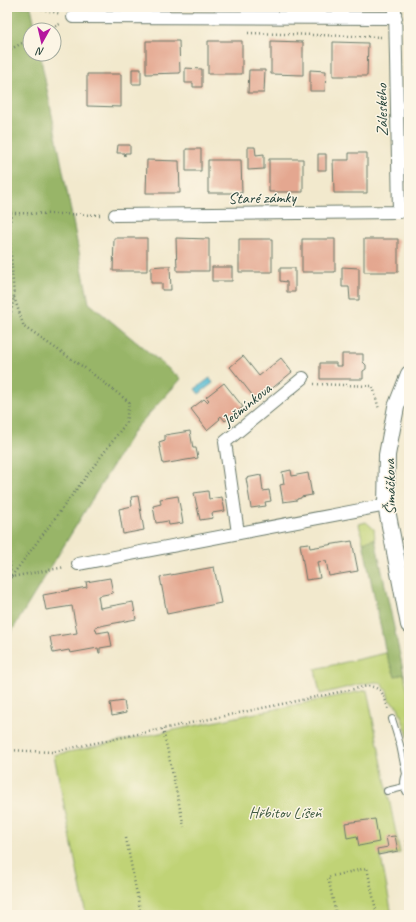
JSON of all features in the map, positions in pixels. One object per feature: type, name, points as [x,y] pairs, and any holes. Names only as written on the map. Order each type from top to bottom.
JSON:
[{"type":"street","points":[[73,17],[395,12]]},
{"type":"street","name":"Záleského","points":[[395,12],[404,211]]},
{"type":"street","name":"Staré zámky","points":[[115,215],[404,211]]},
{"type":"street","name":"Šimáčkova","points":[[409,374],[396,406],[387,455],[386,505],[409,625]]},
{"type":"street","name":"Ječmínkova","points":[[238,533],[225,442],[303,378]]},
{"type":"street","points":[[78,564],[386,505]]},
{"type":"lane","points":[[392,719],[400,745],[406,774]]},
{"type":"lane","points":[[409,767],[404,782],[404,787],[409,795]]},
{"type":"lane","points":[[387,791],[404,787]]},
{"type":"path","points":[[34,7],[73,17]]},
{"type":"path","points":[[7,51],[22,43]]},
{"type":"path","points":[[7,160],[11,186],[10,239],[14,297],[24,327],[85,368],[129,402],[126,423],[11,577],[7,585]]},
{"type":"path","points":[[7,189],[11,186]]},
{"type":"path","points":[[11,213],[115,215]]},
{"type":"path","points":[[7,236],[10,239]]},
{"type":"path","points":[[7,333],[14,297]]},
{"type":"path","points":[[303,378],[307,384],[373,386],[381,416]]},
{"type":"path","points":[[7,526],[11,577]]},
{"type":"path","points":[[11,577],[78,564]]},
{"type":"path","points":[[7,750],[52,752],[368,686],[375,687],[381,691],[392,719]]},
{"type":"path","points":[[163,729],[184,827]]},
{"type":"path","points":[[409,805],[406,819],[409,903]]},
{"type":"path","points":[[126,838],[141,915]]},
{"type":"path","points":[[336,915],[328,877],[367,868],[376,915]]},
{"type":"green space","points":[[7,7],[31,7],[34,22],[22,22],[22,62],[42,62],[89,303],[181,379],[135,429],[7,639]]},
{"type":"green space","points":[[366,522],[374,529],[375,539],[363,542],[359,524]]},
{"type":"green space","points":[[375,539],[404,674],[395,676],[386,653],[363,542]]},
{"type":"green space","points":[[386,653],[395,676],[404,674],[409,697],[409,739],[398,707],[389,700],[387,691],[382,684],[376,682],[357,685],[320,694],[315,669]]},
{"type":"green space","name":"Hřbitov Líšeň","points":[[367,690],[400,853],[381,857],[392,915],[86,915],[54,755]]},
{"type":"water","points":[[210,378],[213,383],[199,394],[195,389]]},
{"type":"building","points":[[146,41],[179,41],[180,73],[146,74]]},
{"type":"building","points":[[208,41],[242,41],[242,74],[208,74]]},
{"type":"building","points":[[271,41],[303,42],[303,75],[271,74]]},
{"type":"building","points":[[333,42],[368,43],[367,76],[333,76]]},
{"type":"building","points":[[185,68],[202,69],[202,87],[193,87],[193,83],[185,83]]},
{"type":"building","points":[[132,69],[141,69],[141,84],[132,84]]},
{"type":"building","points":[[249,70],[265,70],[264,93],[248,93]]},
{"type":"building","points":[[310,70],[326,71],[325,91],[310,91]]},
{"type":"building","points":[[87,74],[121,74],[121,107],[87,106]]},
{"type":"building","points":[[118,145],[130,145],[130,153],[125,153],[125,156],[124,153],[117,153]]},
{"type":"building","points":[[248,147],[255,147],[256,155],[264,154],[264,169],[248,170]]},
{"type":"building","points":[[186,149],[201,149],[201,171],[186,171]]},
{"type":"building","points":[[349,153],[367,153],[367,193],[334,193],[333,160],[349,160]]},
{"type":"building","points":[[318,154],[326,154],[326,170],[318,170]]},
{"type":"building","points":[[269,159],[303,159],[303,192],[269,192]]},
{"type":"building","points":[[147,160],[179,161],[180,193],[146,193]]},
{"type":"building","points":[[208,160],[241,160],[242,193],[208,193]]},
{"type":"building","points":[[114,238],[147,238],[147,271],[113,271]]},
{"type":"building","points":[[176,238],[209,239],[209,271],[177,271]]},
{"type":"building","points":[[239,239],[272,239],[272,272],[239,272]]},
{"type":"building","points":[[302,239],[335,239],[335,272],[302,272]]},
{"type":"building","points":[[364,239],[398,239],[398,272],[364,272]]},
{"type":"building","points":[[170,266],[171,290],[162,290],[162,283],[151,283],[151,267]]},
{"type":"building","points":[[212,267],[232,267],[232,281],[212,281]]},
{"type":"building","points":[[342,267],[359,268],[359,300],[350,300],[349,287],[342,287]]},
{"type":"building","points":[[280,268],[295,268],[295,292],[287,292],[287,282],[280,281]]},
{"type":"building","points":[[342,354],[363,354],[363,362],[366,365],[366,369],[363,371],[363,379],[320,379],[320,363],[336,363],[336,366],[342,366]]},
{"type":"building","points":[[243,356],[259,376],[281,358],[292,372],[257,401],[230,367]]},
{"type":"building","points":[[224,383],[243,407],[225,421],[221,416],[219,418],[220,419],[207,430],[191,409],[204,399],[207,402],[209,400],[206,397]]},
{"type":"building","points":[[190,431],[193,448],[196,448],[198,458],[163,464],[159,442],[165,440],[165,435]]},
{"type":"building","points":[[291,470],[292,476],[308,473],[312,495],[301,497],[297,500],[283,502],[280,485],[284,484],[282,472]]},
{"type":"building","points":[[261,475],[263,491],[269,490],[271,501],[265,502],[266,506],[251,508],[246,478]]},
{"type":"building","points":[[208,491],[209,499],[222,497],[225,511],[212,513],[213,518],[200,520],[194,493]]},
{"type":"building","points":[[138,496],[144,530],[123,534],[119,509],[132,506],[131,497]]},
{"type":"building","points":[[178,496],[183,523],[169,525],[168,521],[156,523],[153,506],[161,504],[160,499]]},
{"type":"building","points":[[352,541],[358,571],[329,576],[326,561],[317,562],[320,578],[306,580],[300,544],[309,543],[310,548]]},
{"type":"building","points":[[214,567],[221,603],[167,614],[160,577]]},
{"type":"building","points":[[110,578],[113,593],[98,596],[100,608],[133,602],[136,619],[95,627],[97,633],[109,631],[112,646],[100,648],[100,653],[98,648],[70,653],[69,650],[53,653],[50,637],[77,633],[72,606],[46,610],[43,595],[87,587],[86,582]]},
{"type":"building","points":[[124,701],[126,713],[112,716],[110,703]]},
{"type":"building","points":[[375,819],[379,842],[359,846],[357,836],[347,838],[345,823]]},
{"type":"building","points":[[395,836],[398,851],[378,855],[377,849],[388,847],[386,837]]}]
